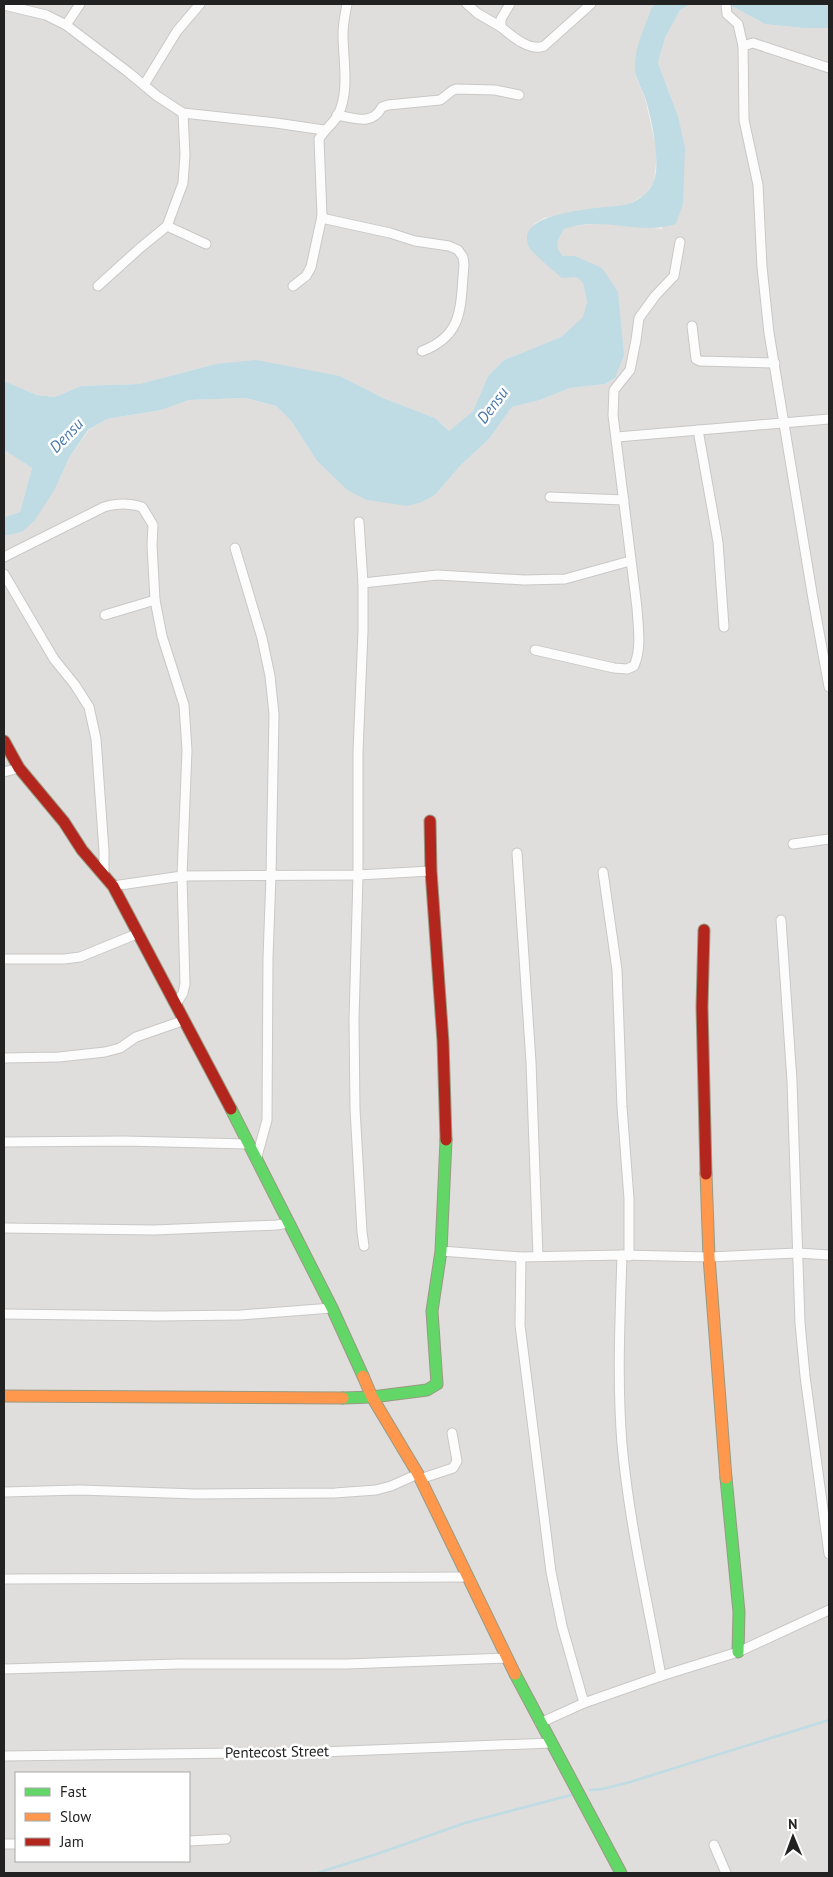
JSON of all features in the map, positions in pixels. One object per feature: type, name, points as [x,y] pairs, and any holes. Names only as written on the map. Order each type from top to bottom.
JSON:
[{"type":"street","points":[[66,26],[80,4]]},
{"type":"street","points":[[144,85],[177,31],[200,4]]},
{"type":"street","points":[[293,286],[306,276],[311,267],[322,216],[319,139],[337,115],[342,102],[344,86],[342,32],[347,4]]},
{"type":"street","points":[[467,4],[476,13],[501,27],[531,48],[544,46],[591,4]]},
{"type":"street","points":[[501,27],[501,19],[510,4]]},
{"type":"street","points":[[726,4],[727,14],[738,24],[743,46],[744,120],[758,185],[762,268],[769,333],[829,687]]},
{"type":"street","points":[[4,5],[46,15],[66,26],[157,96],[183,113],[324,130]]},
{"type":"street","points":[[743,46],[753,43],[829,68]]},
{"type":"street","points":[[337,115],[366,120],[378,115],[382,107],[440,100],[456,89],[495,90],[519,95]]},
{"type":"street","points":[[98,286],[167,226],[182,183],[185,155],[183,113]]},
{"type":"street","points":[[322,216],[326,219],[390,233],[415,241],[449,246],[458,250],[463,258],[464,272],[457,323],[448,336],[436,346],[422,351]]},
{"type":"street","points":[[167,226],[206,244]]},
{"type":"street","points":[[535,650],[614,668],[627,669],[634,666],[638,652],[639,634],[613,415],[614,390],[630,370],[639,318],[655,296],[674,276],[680,242]]},
{"type":"street","points":[[692,326],[696,359],[700,361],[774,363]]},
{"type":"street","points":[[617,437],[829,419]]},
{"type":"street","points":[[698,430],[718,542],[724,627]]},
{"type":"street","points":[[550,497],[624,500]]},
{"type":"street","points":[[4,557],[104,507],[123,503],[142,507],[153,525],[155,600],[162,636],[184,705],[187,750],[182,876],[185,984],[183,993],[176,1004]]},
{"type":"street","points":[[359,522],[363,583],[363,631],[358,752],[358,874],[354,1040],[357,1144],[364,1246]]},
{"type":"street","points":[[235,548],[259,630],[270,676],[274,714],[272,875],[268,958],[267,1120],[256,1161]]},
{"type":"street","points":[[363,583],[436,575],[524,580],[565,579],[630,561]]},
{"type":"street","points":[[4,574],[54,659],[75,685],[88,707],[96,739],[104,875]]},
{"type":"street","points":[[104,615],[155,600]]},
{"type":"street","points":[[4,741],[19,768],[64,822],[82,850],[113,886],[139,933],[209,1065],[332,1308],[372,1397],[419,1476],[466,1577],[540,1723],[622,1873]]},
{"type":"street","points":[[4,772],[19,768]]},
{"type":"street","points":[[4,1396],[327,1399],[372,1397],[427,1390],[437,1384],[432,1311],[440,1250],[446,1151],[443,1042],[431,871],[430,821]]},
{"type":"street","points":[[793,844],[829,839]]},
{"type":"street","points":[[517,853],[531,1062],[538,1256]]},
{"type":"street","points":[[113,886],[182,876],[358,874],[431,871]]},
{"type":"street","points":[[602,872],[618,978],[622,1107],[628,1199],[618,1376],[622,1447],[661,1676]]},
{"type":"street","points":[[781,920],[792,1081],[799,1292],[805,1376],[829,1554]]},
{"type":"street","points":[[704,930],[702,1008],[709,1257],[732,1554],[739,1612],[738,1652]]},
{"type":"street","points":[[4,959],[64,960],[80,957],[139,933]]},
{"type":"street","points":[[4,1058],[59,1057],[105,1052],[120,1048],[136,1037],[185,1020]]},
{"type":"street","points":[[4,1142],[124,1141],[248,1144]]},
{"type":"street","points":[[4,1228],[154,1230],[288,1223]]},
{"type":"street","points":[[440,1250],[521,1257],[626,1255],[709,1257],[798,1254],[829,1256]]},
{"type":"street","points":[[521,1257],[520,1325],[550,1572],[562,1626],[584,1703]]},
{"type":"street","points":[[4,1314],[241,1315],[332,1308]]},
{"type":"street","points":[[4,1492],[80,1490],[196,1494],[334,1493],[376,1490],[419,1476],[453,1468],[457,1461],[452,1433]]},
{"type":"street","points":[[4,1579],[466,1577]]},
{"type":"street","points":[[540,1723],[584,1703],[738,1652],[829,1610]]},
{"type":"street","points":[[4,1669],[179,1664],[347,1664],[507,1658]]},
{"type":"street","name":"Pentecost Street","points":[[4,1756],[321,1752],[551,1743]]},
{"type":"street","points":[[190,1841],[226,1839]]},
{"type":"street","points":[[714,1846],[726,1873]]},
{"type":"shaded area","points":[[4,4],[655,4],[652,7],[636,78],[645,98],[657,153],[654,182],[645,194],[630,204],[544,218],[534,224],[583,283],[587,302],[584,317],[561,337],[504,360],[488,376],[473,411],[449,431],[435,418],[383,398],[340,376],[216,364],[139,384],[81,386],[55,397],[37,395],[4,381]]},
{"type":"shaded area","points":[[690,4],[728,4],[765,24],[803,28],[829,28],[829,1873],[4,1873],[4,536],[22,532],[55,489],[69,458],[89,430],[107,419],[161,410],[189,400],[245,398],[276,406],[292,422],[317,461],[347,490],[422,502],[435,495],[460,466],[489,439],[512,407],[540,400],[570,388],[605,384],[615,378],[576,256],[563,256],[558,250],[556,243],[564,229],[572,226],[605,223],[662,229],[678,116],[658,63],[665,38],[680,10]]},
{"type":"shaded area","points":[[4,450],[32,468],[20,512],[4,517]]},
{"type":"water","name":"Densu","points":[[655,4],[690,4],[680,10],[665,38],[658,63],[678,116],[685,148],[683,204],[676,224],[649,228],[607,224],[578,225],[564,229],[557,243],[558,249],[563,256],[575,256],[602,268],[618,292],[624,355],[615,378],[605,384],[570,388],[540,400],[512,407],[489,439],[460,466],[435,495],[422,502],[407,506],[367,500],[347,490],[317,461],[292,422],[276,406],[245,398],[189,400],[161,410],[107,419],[88,430],[69,458],[55,489],[35,520],[22,532],[4,536],[4,517],[20,512],[32,468],[4,450],[4,381],[37,395],[55,397],[81,386],[139,384],[216,364],[256,360],[340,376],[383,398],[435,418],[449,431],[473,411],[488,376],[504,360],[561,337],[583,317],[587,302],[583,283],[577,277],[562,278],[531,250],[528,234],[534,225],[565,213],[630,203],[638,200],[653,184],[656,165],[655,140],[645,97],[635,69],[635,61],[643,30]]},
{"type":"water","points":[[728,4],[829,4],[829,28],[803,28],[765,24]]},
{"type":"waterway","points":[[590,1790],[603,1789],[630,1782],[829,1720]]},
{"type":"waterway","points":[[317,1873],[465,1823],[571,1795]]},
{"type":"traffic: fast","points":[[231,1109],[332,1308],[363,1376]]},
{"type":"traffic: fast","points":[[343,1398],[372,1397],[427,1390],[437,1384],[432,1311],[441,1251],[446,1140]]},
{"type":"traffic: fast","points":[[726,1478],[739,1612],[738,1652]]},
{"type":"traffic: fast","points":[[515,1674],[621,1873]]},
{"type":"traffic: slow","points":[[706,1174],[709,1257],[726,1478]]},
{"type":"traffic: slow","points":[[363,1376],[372,1397],[418,1474],[515,1674]]},
{"type":"traffic: slow","points":[[4,1396],[343,1398]]},
{"type":"traffic: jam","points":[[4,741],[19,768],[64,822],[82,850],[113,886],[231,1109]]},
{"type":"traffic: jam","points":[[430,821],[431,871],[443,1042],[446,1140]]},
{"type":"traffic: jam","points":[[704,930],[702,1007],[706,1174]]}]
